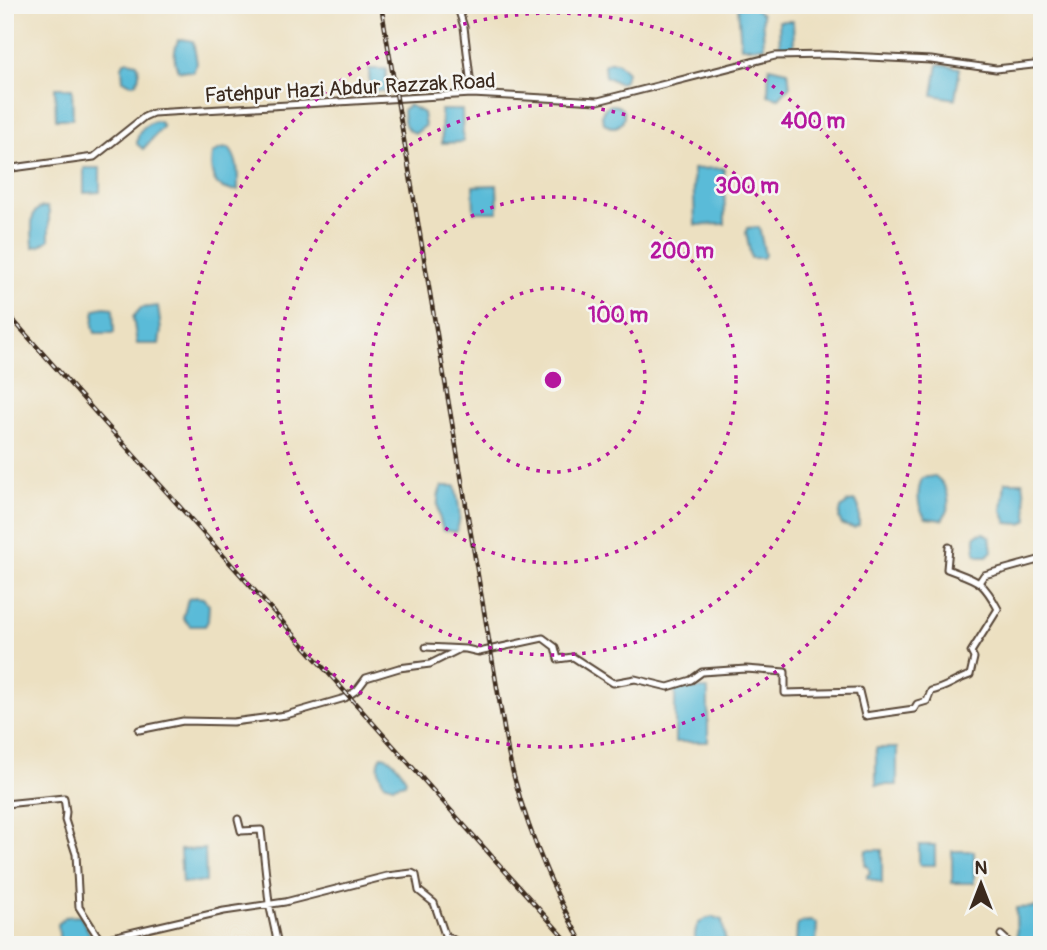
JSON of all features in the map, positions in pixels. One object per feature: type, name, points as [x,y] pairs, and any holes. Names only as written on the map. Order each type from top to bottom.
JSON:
[{"type":"street","points":[[457,5],[464,27],[472,94]]},
{"type":"street","name":"Fatehpur Hazi Abdur Razzak Road","points":[[5,169],[94,157],[144,117],[153,113],[472,94],[598,101],[775,56],[827,55],[931,60],[996,69],[1042,64]]},
{"type":"street","points":[[426,647],[460,648],[479,652],[543,638],[555,647],[558,659],[573,657],[613,683],[635,679],[667,687],[691,680],[702,672],[746,669],[785,673],[785,693],[859,691],[866,716],[914,709],[917,704],[927,701],[931,691],[944,689],[953,680],[970,675],[974,658],[971,652],[998,609],[980,581],[947,569],[950,547]]},
{"type":"street","points":[[980,581],[984,575],[1042,559]]},
{"type":"street","points":[[139,730],[183,721],[233,722],[286,715],[345,698],[366,678],[399,668],[430,664],[460,648]]},
{"type":"street","points":[[5,804],[64,798],[65,820],[76,854],[79,907],[100,940],[224,911],[412,873],[416,875],[419,891],[434,903],[445,935],[462,945]]},
{"type":"street","points":[[238,819],[241,831],[261,830],[278,945]]},
{"type":"street","points":[[1001,935],[1012,945]]},
{"type":"street","points":[[507,945],[523,942],[523,945]]},
{"type":"water","points":[[752,6],[762,14],[764,47],[741,47],[738,7]]},
{"type":"water","points":[[779,21],[793,21],[794,48],[780,48]]},
{"type":"water","points":[[178,40],[193,41],[197,63],[193,72],[178,70],[176,66],[176,48]]},
{"type":"water","points":[[124,62],[137,63],[139,75],[136,83],[123,80],[122,67]]},
{"type":"water","points":[[617,62],[627,72],[623,82],[618,83],[605,76],[604,65]]},
{"type":"water","points":[[938,64],[960,68],[955,99],[933,95]]},
{"type":"water","points":[[769,67],[788,71],[790,86],[779,98],[768,95]]},
{"type":"water","points":[[369,69],[386,69],[386,91],[370,91]]},
{"type":"water","points":[[55,88],[72,88],[73,119],[56,119]]},
{"type":"water","points":[[409,105],[423,113],[425,126],[416,133],[406,127],[404,121],[403,110]]},
{"type":"water","points":[[613,105],[621,108],[624,116],[621,124],[613,127],[605,124],[602,116],[605,108]]},
{"type":"water","points":[[441,110],[462,110],[463,142],[442,143]]},
{"type":"water","points":[[155,121],[160,122],[163,127],[143,149],[137,144],[138,136],[144,127]]},
{"type":"water","points":[[229,148],[236,163],[238,190],[218,185],[211,169],[212,154]]},
{"type":"water","points":[[84,168],[100,168],[100,192],[84,193]]},
{"type":"water","points":[[724,168],[725,224],[695,225],[693,169]]},
{"type":"water","points":[[497,185],[498,212],[474,212],[473,186]]},
{"type":"water","points":[[47,207],[49,211],[49,240],[33,247],[33,218],[38,209]]},
{"type":"water","points":[[759,227],[765,255],[763,258],[751,258],[747,228]]},
{"type":"water","points":[[158,306],[161,330],[159,344],[137,344],[133,317],[141,308]]},
{"type":"water","points":[[113,308],[114,333],[95,333],[95,309]]},
{"type":"water","points":[[935,476],[944,485],[948,496],[948,508],[942,520],[926,518],[919,504],[918,494],[922,478]]},
{"type":"water","points":[[1005,482],[1023,482],[1028,520],[1022,524],[1007,523],[1002,511]]},
{"type":"water","points":[[442,486],[455,486],[460,515],[456,532],[443,530],[441,525],[438,502]]},
{"type":"water","points":[[856,501],[859,508],[859,525],[854,528],[842,525],[839,518],[841,508],[848,502]]},
{"type":"water","points":[[984,533],[990,537],[992,551],[987,556],[979,556],[975,553],[975,537]]},
{"type":"water","points":[[203,598],[209,605],[205,626],[190,626],[183,618],[188,599]]},
{"type":"water","points":[[675,689],[708,689],[708,742],[675,742]]},
{"type":"water","points":[[876,748],[897,748],[897,785],[876,785]]},
{"type":"water","points":[[382,756],[396,764],[406,779],[405,783],[393,786],[384,783],[379,770]]},
{"type":"water","points":[[919,845],[935,845],[935,865],[919,865]]},
{"type":"water","points":[[205,849],[206,882],[182,883],[180,850]]},
{"type":"water","points":[[866,850],[882,850],[882,883],[867,878],[870,874],[865,864]]},
{"type":"water","points":[[952,851],[974,851],[974,883],[952,883]]},
{"type":"water","points":[[1042,907],[1042,945],[1017,945],[1016,908]]},
{"type":"water","points":[[80,916],[91,936],[91,945],[60,945],[58,924],[65,917]]},
{"type":"water","points":[[713,917],[722,920],[726,945],[695,945],[697,926],[703,920]]},
{"type":"water","points":[[801,922],[817,923],[816,945],[796,945],[797,926]]},
{"type":"railway","points":[[381,5],[508,752],[521,803],[538,851],[583,945]]},
{"type":"railway","points":[[5,311],[571,945]]}]
